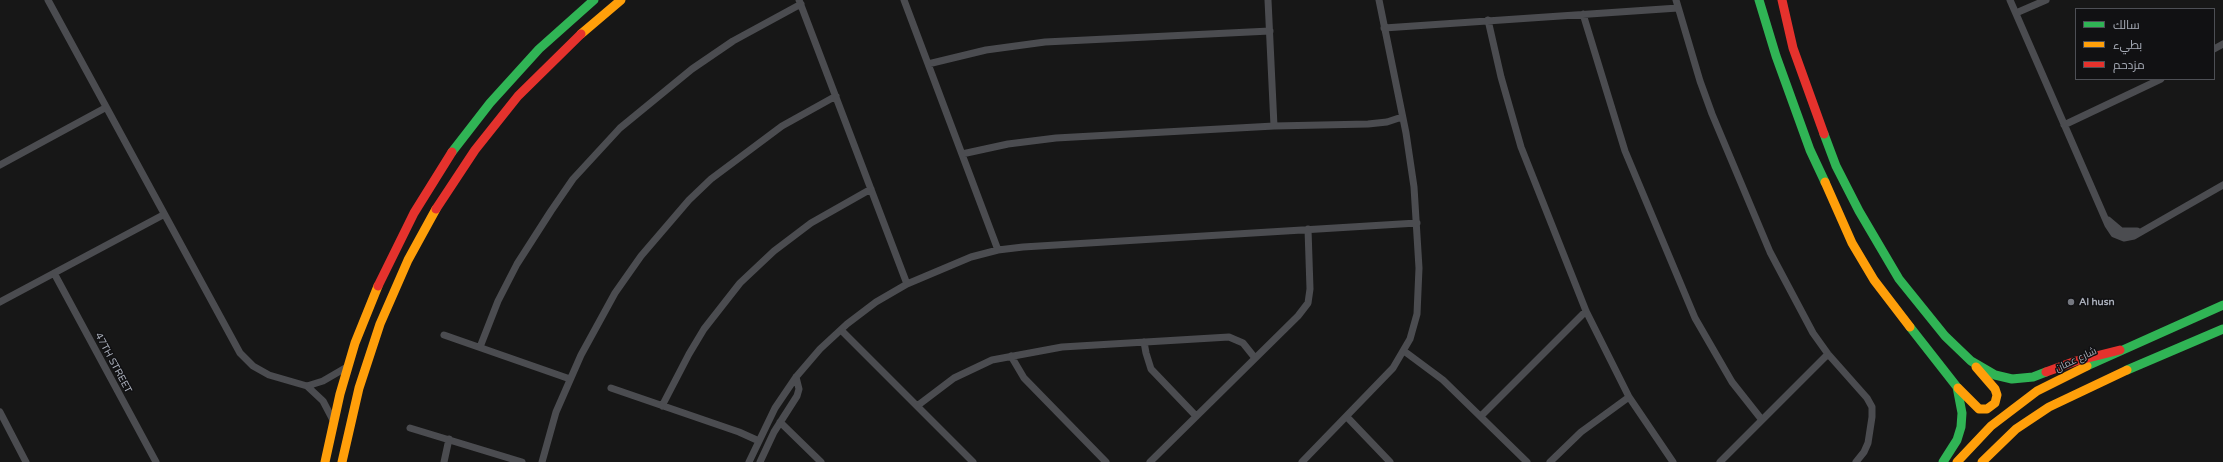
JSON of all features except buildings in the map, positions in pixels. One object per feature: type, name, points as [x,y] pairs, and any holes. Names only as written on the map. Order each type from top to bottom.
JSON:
[{"type":"street","points":[[48,0],[163,215],[240,354],[253,366],[269,375],[307,386],[322,401],[334,420]]},
{"type":"street","points":[[325,462],[347,368],[366,314],[393,253],[422,200],[449,156],[474,122],[514,75],[556,32],[594,0]]},
{"type":"street","points":[[342,462],[359,388],[380,324],[408,260],[439,203],[475,150],[518,96],[568,45],[621,0]]},
{"type":"street","points":[[904,0],[998,250]]},
{"type":"street","points":[[1268,0],[1274,126]]},
{"type":"street","points":[[1302,462],[1393,368],[1404,351],[1415,326],[1419,303],[1416,223],[1411,164],[1379,0]]},
{"type":"street","points":[[1676,0],[1700,81],[1754,218],[1786,285],[1813,333],[1828,354],[1867,398],[1872,407],[1868,442],[1864,452],[1856,462]]},
{"type":"street","points":[[1760,0],[1776,56],[1810,150],[1852,243],[1874,280],[1957,387],[1979,409],[1987,409],[1995,403],[1997,395],[1996,389],[1972,361],[1945,336],[1909,293],[1859,211],[1836,166],[1793,48],[1782,0]]},
{"type":"street","points":[[2010,0],[2064,125],[2106,216],[2113,225],[2121,231],[2131,232],[2142,230],[2223,185]]},
{"type":"street","points":[[2016,13],[2046,0]]},
{"type":"street","points":[[480,347],[498,300],[514,270],[550,211],[573,180],[620,128],[692,69],[734,41],[800,2],[907,284]]},
{"type":"street","points":[[1384,28],[1678,8]]},
{"type":"street","points":[[1583,14],[1625,151],[1695,318],[1728,377],[1762,420]]},
{"type":"street","points":[[1488,20],[1504,89],[1521,147],[1586,311],[1629,397],[1673,462]]},
{"type":"street","points":[[928,64],[986,50],[1045,42],[1270,30]]},
{"type":"street","points":[[2064,125],[2159,80]]},
{"type":"street","points":[[542,462],[556,412],[595,326],[615,293],[641,256],[689,200],[711,179],[750,148],[782,126],[836,96]]},
{"type":"street","points":[[0,164],[105,108]]},
{"type":"street","points":[[962,154],[1008,144],[1056,138],[1274,126],[1368,124],[1388,122],[1402,117]]},
{"type":"street","points":[[662,406],[689,354],[740,283],[774,251],[811,223],[871,189]]},
{"type":"street","points":[[0,302],[163,215]]},
{"type":"street","points":[[749,462],[776,408],[796,377],[820,349],[876,302],[907,284],[971,257],[998,250],[1416,223]]},
{"type":"street","points":[[1150,462],[1308,303],[1310,289],[1308,229]]},
{"type":"street","name":"47TH STREET","points":[[54,273],[156,462]]},
{"type":"street","name":"شارع عمان","points":[[1957,462],[1991,426],[2021,402],[2056,381],[2120,350],[2223,305]]},
{"type":"street","points":[[1481,416],[1586,311]]},
{"type":"street","points":[[1982,462],[2016,430],[2055,403],[2088,387],[2223,329]]},
{"type":"street","points":[[841,330],[973,462]]},
{"type":"street","points":[[444,335],[570,379]]},
{"type":"street","points":[[917,406],[954,378],[972,368],[992,360],[1062,347],[1234,338],[1243,343],[1255,358]]},
{"type":"street","points":[[1144,342],[1148,362],[1157,377],[1196,416]]},
{"type":"street","points":[[1972,361],[1995,374],[2022,379],[2045,374],[2076,361],[2120,350]]},
{"type":"street","points":[[1404,351],[1443,380],[1527,462]]},
{"type":"street","points":[[1720,462],[1828,354]]},
{"type":"street","points":[[1011,356],[1024,378],[1106,462]]},
{"type":"street","points":[[307,386],[323,381],[347,368]]},
{"type":"street","points":[[760,462],[780,422],[799,389],[796,377]]},
{"type":"street","points":[[1943,462],[1957,440],[1961,427],[1962,414],[1957,387]]},
{"type":"street","points":[[611,388],[739,432],[759,441]]},
{"type":"street","points":[[1550,462],[1586,428],[1629,397]]},
{"type":"street","points":[[0,412],[26,462]]},
{"type":"street","points":[[1347,417],[1390,462]]},
{"type":"street","points":[[780,422],[821,462]]},
{"type":"street","points":[[410,428],[522,462]]},
{"type":"street","points":[[444,462],[449,439]]},
{"type":"traffic: fast","points":[[452,152],[490,103],[539,49],[594,0]]},
{"type":"traffic: fast","points":[[1759,0],[1776,56],[1810,150],[1825,182]]},
{"type":"traffic: fast","points":[[1824,134],[1836,166],[1859,211],[1899,279],[1945,336],[1971,361],[1995,375],[2012,379],[2033,377],[2046,372]]},
{"type":"traffic: fast","points":[[2087,366],[2223,305]]},
{"type":"traffic: fast","points":[[1910,327],[1957,387],[1962,413],[1961,427],[1957,440],[1943,462]]},
{"type":"traffic: fast","points":[[2127,370],[2223,329]]},
{"type":"traffic: slow","points":[[581,34],[621,0]]},
{"type":"traffic: slow","points":[[1825,182],[1852,243],[1874,280],[1910,327]]},
{"type":"traffic: slow","points":[[342,462],[359,388],[380,324],[408,260],[436,209]]},
{"type":"traffic: slow","points":[[325,462],[340,394],[355,343],[378,286]]},
{"type":"traffic: slow","points":[[1957,462],[1991,426],[2037,391],[2087,366]]},
{"type":"traffic: slow","points":[[1958,388],[1979,409],[1987,409],[1995,403],[1997,395],[1995,389],[1976,367]]},
{"type":"traffic: slow","points":[[1982,462],[2016,429],[2049,407],[2127,370]]},
{"type":"traffic: jam","points":[[1782,0],[1793,48],[1824,134]]},
{"type":"traffic: jam","points":[[436,209],[475,150],[518,96],[581,34]]},
{"type":"traffic: jam","points":[[378,286],[414,213],[452,152]]},
{"type":"traffic: jam","points":[[2046,372],[2076,361],[2120,350]]},
{"type":"place","name":"Al husn","points":[[2071,302]]}]
